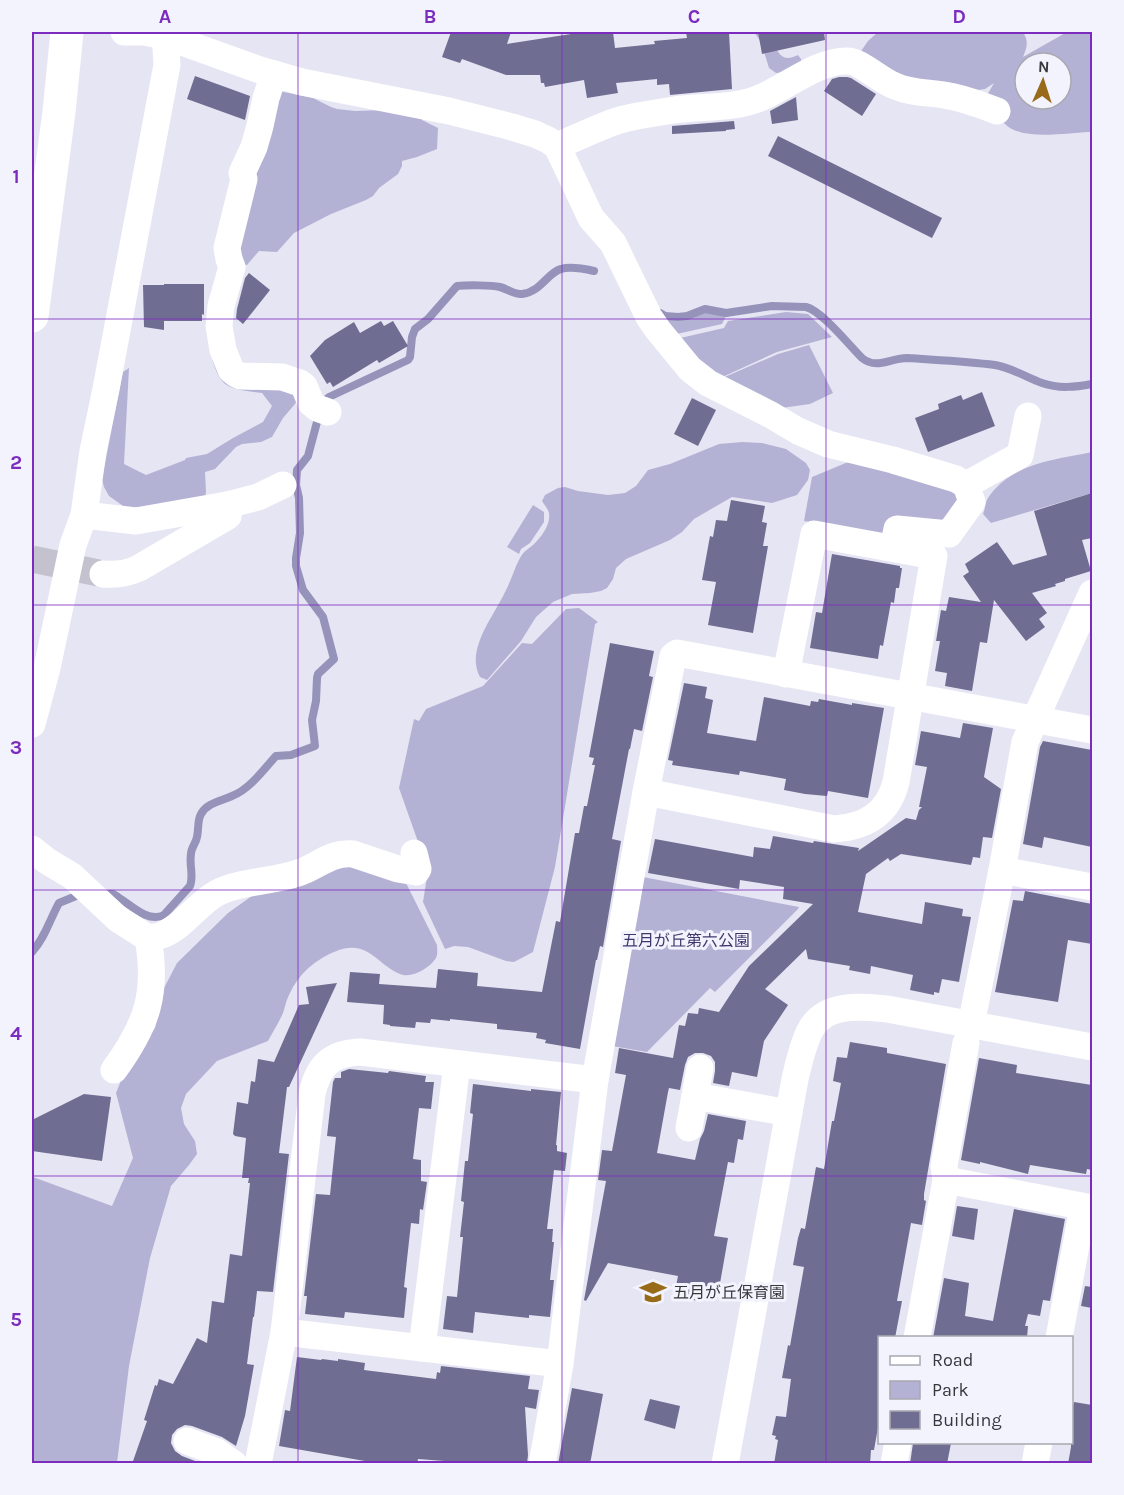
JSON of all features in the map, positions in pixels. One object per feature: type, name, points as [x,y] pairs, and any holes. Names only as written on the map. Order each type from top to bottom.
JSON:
[{"type":"highway","points":[[32,316],[59,112],[67,32]]},
{"type":"street","points":[[124,32],[158,33],[302,82],[449,111],[535,134],[557,146],[591,218],[613,243],[649,317],[690,369],[708,383],[798,431],[828,444],[904,463],[956,479],[966,485],[972,502],[949,534],[897,530],[893,548]]},
{"type":"street","points":[[32,724],[52,648],[73,545],[84,515],[93,452],[167,65],[158,33]]},
{"type":"street","points":[[557,146],[620,120],[676,110],[751,102],[817,68],[840,61],[854,62],[897,87],[963,99],[997,111]]},
{"type":"street","points":[[274,74],[254,147],[242,173],[244,179],[227,248],[232,267],[221,306],[219,326],[221,343],[228,364],[236,374],[246,377],[282,377],[300,383],[304,386],[312,403],[317,408],[328,412]]},
{"type":"street","points":[[966,485],[1020,455],[1028,416]]},
{"type":"street","points":[[84,515],[136,521],[227,505],[258,497],[283,485]]},
{"type":"street","points":[[103,574],[120,574],[139,568],[228,516],[227,505]]},
{"type":"street","points":[[646,792],[834,829],[856,826],[874,816],[882,809],[893,792],[934,556],[814,534],[786,674]]},
{"type":"street","points":[[917,1336],[946,1180],[944,1166],[1025,742],[1092,593]]},
{"type":"street","points":[[542,1464],[560,1364],[595,1080],[646,792],[673,656],[677,653],[1092,730]]},
{"type":"street","points":[[32,849],[72,876],[118,919],[148,938],[162,935],[219,892],[299,873],[332,857],[347,853],[398,869],[416,872],[418,869],[414,853]]},
{"type":"street","points":[[1002,870],[1092,886]]},
{"type":"street","points":[[114,1070],[128,1051],[148,1008],[151,995],[152,960],[148,938]]},
{"type":"street","points":[[724,1464],[789,1113],[801,1056],[815,1023],[828,1013],[849,1007],[870,1007],[887,1009],[969,1034],[1092,1047]]},
{"type":"street","points":[[258,1464],[284,1332],[312,1094],[323,1066],[329,1060],[343,1054],[360,1052],[595,1080]]},
{"type":"street","points":[[422,1348],[457,1064]]},
{"type":"street","points":[[689,1128],[700,1068]]},
{"type":"street","points":[[695,1096],[789,1113]]},
{"type":"street","points":[[946,1180],[1088,1208],[1059,1336]]},
{"type":"street","points":[[284,1332],[560,1364]]},
{"type":"street","points":[[187,1441],[217,1452],[234,1464]]},
{"type":"street","points":[[894,1464],[898,1444]]},
{"type":"street","points":[[1035,1464],[1039,1444]]},
{"type":"green space","points":[[754,32],[773,32],[780,55],[788,58],[798,55],[801,62],[786,72],[776,73],[769,68],[761,42]]},
{"type":"green space","points":[[878,32],[1023,32],[1027,44],[1026,51],[1013,51],[1013,111],[1073,111],[1073,51],[1034,51],[1067,32],[1092,32],[1092,132],[1046,135],[1013,130],[1002,121],[986,97],[994,83],[985,89],[978,90],[919,85],[859,54]]},
{"type":"green space","points":[[279,91],[313,98],[337,109],[386,110],[422,116],[422,120],[438,128],[437,149],[402,161],[398,174],[379,188],[373,196],[294,233],[277,252],[259,251],[247,265],[237,264],[234,254]]},
{"type":"green space","points":[[704,312],[726,316],[722,324],[672,335],[664,322],[667,318],[681,319]]},
{"type":"green space","points":[[786,312],[808,314],[832,337],[777,352],[718,379],[676,339],[724,328],[728,321]]},
{"type":"green space","points":[[809,345],[833,393],[810,404],[774,409],[720,379],[778,354]]},
{"type":"green space","points":[[210,351],[222,371],[284,382],[298,398],[295,404],[283,418],[272,437],[261,442],[236,447],[215,469],[205,472],[205,498],[175,505],[126,508],[109,496],[102,479],[123,372],[129,368],[124,464],[146,475],[186,458],[207,454],[263,422],[272,406],[262,393],[232,388],[221,380]]},
{"type":"green space","points":[[762,443],[786,449],[806,463],[810,470],[808,480],[797,495],[772,503],[732,497],[694,519],[682,532],[670,540],[626,559],[616,568],[607,588],[590,593],[572,594],[553,602],[536,617],[521,641],[487,680],[480,677],[476,667],[478,645],[521,556],[533,545],[547,526],[549,513],[542,501],[545,495],[565,487],[608,495],[625,493],[636,486],[648,470],[670,464],[719,444]]},
{"type":"green space","points":[[1092,452],[1092,493],[991,523],[983,514],[986,502],[992,493],[1016,473],[1040,463]]},
{"type":"green space","points":[[853,460],[955,491],[961,502],[947,524],[885,535],[804,521],[812,477]]},
{"type":"green space","points":[[533,505],[544,512],[544,522],[530,543],[521,549],[519,554],[507,547]]},
{"type":"green space","points":[[579,608],[598,622],[595,624],[555,867],[533,952],[514,962],[468,947],[454,946],[445,949],[423,902],[428,870],[399,788],[414,719],[419,721],[426,709],[483,686],[522,643],[532,644],[566,609]]},
{"type":"green space","points":[[344,862],[404,879],[437,945],[436,958],[420,972],[404,975],[358,948],[339,950],[322,958],[303,973],[293,987],[268,1041],[217,1061],[186,1094],[181,1108],[184,1124],[195,1141],[197,1154],[171,1186],[150,1258],[129,1366],[117,1463],[32,1464],[33,1177],[112,1206],[133,1158],[116,1093],[126,1068],[155,1028],[164,988],[177,963],[228,913],[256,893]]},
{"type":"green space","name":"五月が丘第六公園","points":[[643,877],[799,907],[715,992],[710,988],[647,1052],[612,1046]]},
{"type":"building","points":[[451,32],[511,32],[507,44],[584,32],[613,32],[615,48],[687,38],[686,32],[729,32],[732,89],[670,95],[669,84],[657,85],[657,79],[616,83],[618,93],[587,98],[584,80],[545,87],[544,83],[541,83],[540,75],[506,75],[462,59],[460,63],[442,57]]},
{"type":"building","points":[[758,32],[824,32],[825,40],[762,54]]},
{"type":"building","points":[[195,76],[250,96],[245,120],[187,99]]},
{"type":"building","points":[[851,78],[876,94],[862,116],[824,91],[832,79]]},
{"type":"building","points":[[796,97],[798,120],[772,124],[770,111]]},
{"type":"building","points":[[734,121],[735,129],[726,131],[672,134],[672,126]]},
{"type":"building","points":[[778,136],[942,218],[932,238],[768,156]]},
{"type":"building","points":[[249,273],[270,290],[243,324],[236,318],[237,309],[245,278]]},
{"type":"building","points":[[204,284],[202,321],[164,321],[164,330],[144,327],[143,285]]},
{"type":"building","points":[[381,321],[384,326],[393,321],[408,346],[379,363],[377,360],[333,387],[330,382],[327,384],[310,356],[325,340],[354,322],[360,333]]},
{"type":"building","points":[[982,392],[995,426],[928,452],[915,418],[939,409],[938,404],[961,395],[963,400]]},
{"type":"building","points":[[692,398],[716,410],[698,446],[674,434]]},
{"type":"building","points":[[1092,493],[1092,538],[1082,540],[1091,571],[1065,579],[1055,584],[1056,586],[1032,593],[1047,613],[1039,619],[1045,627],[1026,641],[994,600],[987,643],[980,642],[972,691],[945,686],[947,673],[935,671],[940,641],[936,641],[941,610],[946,611],[949,597],[981,602],[963,576],[969,572],[965,564],[997,542],[1013,565],[1047,555],[1034,511]]},
{"type":"building","points":[[731,500],[765,506],[762,522],[767,523],[763,546],[768,546],[753,633],[708,625],[716,582],[702,580],[710,536],[713,537],[716,520],[727,521]]},
{"type":"building","points":[[832,554],[902,568],[899,588],[896,588],[894,603],[891,602],[883,646],[880,645],[878,659],[810,648],[816,612],[822,613]]},
{"type":"building","points":[[610,643],[654,651],[649,676],[653,677],[642,731],[634,729],[629,749],[612,839],[621,841],[603,947],[600,946],[596,960],[580,1049],[545,1043],[546,1040],[536,1038],[537,1033],[497,1029],[497,1024],[431,1019],[430,1023],[416,1022],[415,1028],[390,1026],[383,1024],[384,1005],[347,1002],[350,972],[380,974],[379,984],[436,988],[438,969],[478,973],[477,986],[542,992],[556,921],[560,922],[575,833],[579,833],[584,806],[587,806],[595,765],[592,765],[594,758],[589,757]]},
{"type":"building","points":[[684,683],[707,687],[705,698],[713,700],[707,733],[756,741],[764,697],[810,706],[811,701],[818,702],[819,699],[884,708],[868,798],[828,791],[827,796],[805,794],[784,790],[786,779],[740,771],[739,775],[672,765],[673,761],[668,760]]},
{"type":"building","points":[[963,723],[993,728],[984,777],[1001,789],[992,838],[983,837],[980,858],[973,857],[971,865],[901,854],[890,861],[888,858],[866,874],[858,912],[922,924],[925,902],[963,909],[962,916],[971,917],[959,982],[942,979],[939,993],[934,992],[934,995],[910,990],[913,975],[871,966],[870,974],[849,970],[850,966],[808,959],[806,949],[765,989],[788,1005],[764,1041],[757,1077],[732,1072],[729,1086],[713,1083],[715,1062],[711,1056],[695,1053],[688,1057],[680,1090],[669,1088],[657,1153],[695,1160],[708,1114],[746,1121],[743,1140],[738,1139],[734,1163],[728,1162],[714,1236],[728,1238],[715,1300],[698,1297],[698,1301],[674,1296],[678,1276],[608,1263],[586,1301],[584,1300],[606,1181],[598,1180],[602,1150],[612,1151],[626,1075],[615,1073],[619,1048],[673,1058],[679,1025],[685,1026],[688,1013],[698,1014],[699,1008],[719,1012],[749,966],[813,904],[783,899],[784,887],[740,880],[739,889],[648,873],[655,839],[753,857],[754,847],[770,849],[773,836],[859,848],[858,851],[906,818],[916,820],[922,807],[919,807],[927,767],[915,765],[921,731],[960,738]]},
{"type":"building","points":[[1043,741],[1092,750],[1092,847],[1044,837],[1042,848],[1023,844],[1040,747]]},
{"type":"building","points":[[1025,891],[1092,904],[1092,944],[1068,940],[1058,1002],[995,992],[1013,900],[1023,901]]},
{"type":"building","points":[[337,983],[289,1087],[287,1087],[279,1153],[289,1154],[273,1292],[257,1291],[247,1364],[254,1365],[245,1416],[236,1446],[222,1437],[185,1425],[172,1435],[171,1443],[175,1451],[182,1456],[203,1464],[132,1464],[147,1421],[144,1420],[155,1385],[157,1386],[159,1379],[173,1384],[197,1338],[207,1343],[212,1301],[224,1303],[230,1254],[242,1256],[250,1183],[248,1183],[249,1178],[242,1178],[246,1138],[233,1134],[237,1102],[248,1104],[251,1081],[255,1082],[258,1059],[274,1062],[299,1005],[309,1004],[306,987]]},
{"type":"building","points":[[850,1042],[887,1048],[887,1053],[946,1064],[924,1194],[926,1201],[922,1225],[911,1223],[897,1301],[902,1301],[895,1336],[878,1336],[878,1428],[874,1450],[871,1450],[870,1464],[774,1464],[778,1440],[772,1435],[776,1416],[786,1417],[791,1379],[782,1378],[804,1267],[793,1265],[801,1228],[805,1229],[816,1167],[824,1169],[841,1083],[833,1081],[837,1057],[847,1058]]},
{"type":"building","points":[[979,1058],[1017,1065],[1016,1073],[1092,1085],[1092,1170],[1087,1169],[1086,1174],[1030,1165],[1028,1174],[980,1162],[980,1164],[961,1160]]},
{"type":"building","points":[[349,1069],[426,1076],[425,1082],[434,1082],[431,1109],[419,1108],[413,1159],[421,1160],[421,1181],[427,1182],[423,1210],[420,1209],[419,1224],[411,1223],[404,1287],[407,1288],[404,1318],[345,1312],[344,1318],[305,1314],[307,1296],[304,1296],[316,1194],[330,1195],[336,1137],[327,1136],[333,1082],[335,1078],[341,1078],[341,1072]]},
{"type":"building","points":[[473,1084],[561,1092],[556,1145],[557,1151],[567,1153],[565,1171],[554,1170],[547,1229],[553,1229],[552,1242],[554,1242],[550,1280],[554,1280],[550,1317],[529,1315],[529,1318],[475,1312],[473,1333],[443,1329],[447,1296],[457,1297],[463,1237],[460,1237],[464,1202],[461,1201],[473,1114],[470,1113]]},
{"type":"building","points":[[84,1094],[111,1097],[102,1161],[32,1151],[32,1120]]},
{"type":"building","points":[[957,1206],[978,1209],[974,1240],[952,1236]]},
{"type":"building","points":[[1014,1209],[1065,1219],[1050,1301],[1043,1300],[1040,1316],[1028,1314],[1025,1326],[1028,1326],[1027,1336],[933,1336],[944,1278],[969,1283],[965,1316],[993,1321]]},
{"type":"building","points":[[1085,1286],[1092,1287],[1092,1308],[1081,1306]]},
{"type":"building","points":[[297,1357],[365,1363],[364,1370],[436,1379],[441,1366],[530,1376],[528,1389],[539,1390],[536,1409],[525,1407],[527,1464],[484,1464],[418,1459],[417,1464],[382,1464],[279,1446],[285,1410],[290,1411]]},
{"type":"building","points":[[572,1388],[603,1394],[590,1464],[558,1464]]},
{"type":"building","points":[[650,1399],[680,1406],[675,1429],[644,1420]]},
{"type":"building","points":[[1074,1402],[1092,1405],[1092,1464],[1068,1464],[1071,1444],[1073,1444]]},
{"type":"building","points":[[913,1444],[951,1444],[947,1464],[910,1464]]},
{"type":"waterway","points":[[323,402],[329,397],[408,360],[415,329],[428,319],[457,286],[496,286],[522,294],[534,290],[561,269],[594,271]]},
{"type":"waterway","points":[[660,313],[665,316],[678,317],[705,309],[726,313],[772,306],[806,307],[827,321],[862,358],[873,363],[901,358],[973,362],[1001,366],[1055,386],[1074,387],[1092,384]]},
{"type":"waterway","points":[[101,894],[113,894],[146,915],[152,917],[164,915],[190,886],[191,852],[204,810],[245,789],[276,756],[291,755],[315,746],[312,720],[317,678],[318,674],[334,659],[323,617],[303,590],[296,566],[300,533],[299,498],[296,485],[297,470],[308,456],[317,422]]},
{"type":"waterway","points":[[32,952],[44,935],[59,903],[76,896],[83,896]]},
{"type":"tunnel","points":[[32,559],[103,574]]},
{"type":"place","name":"五月が丘保育園","points":[[653,1292]]}]
